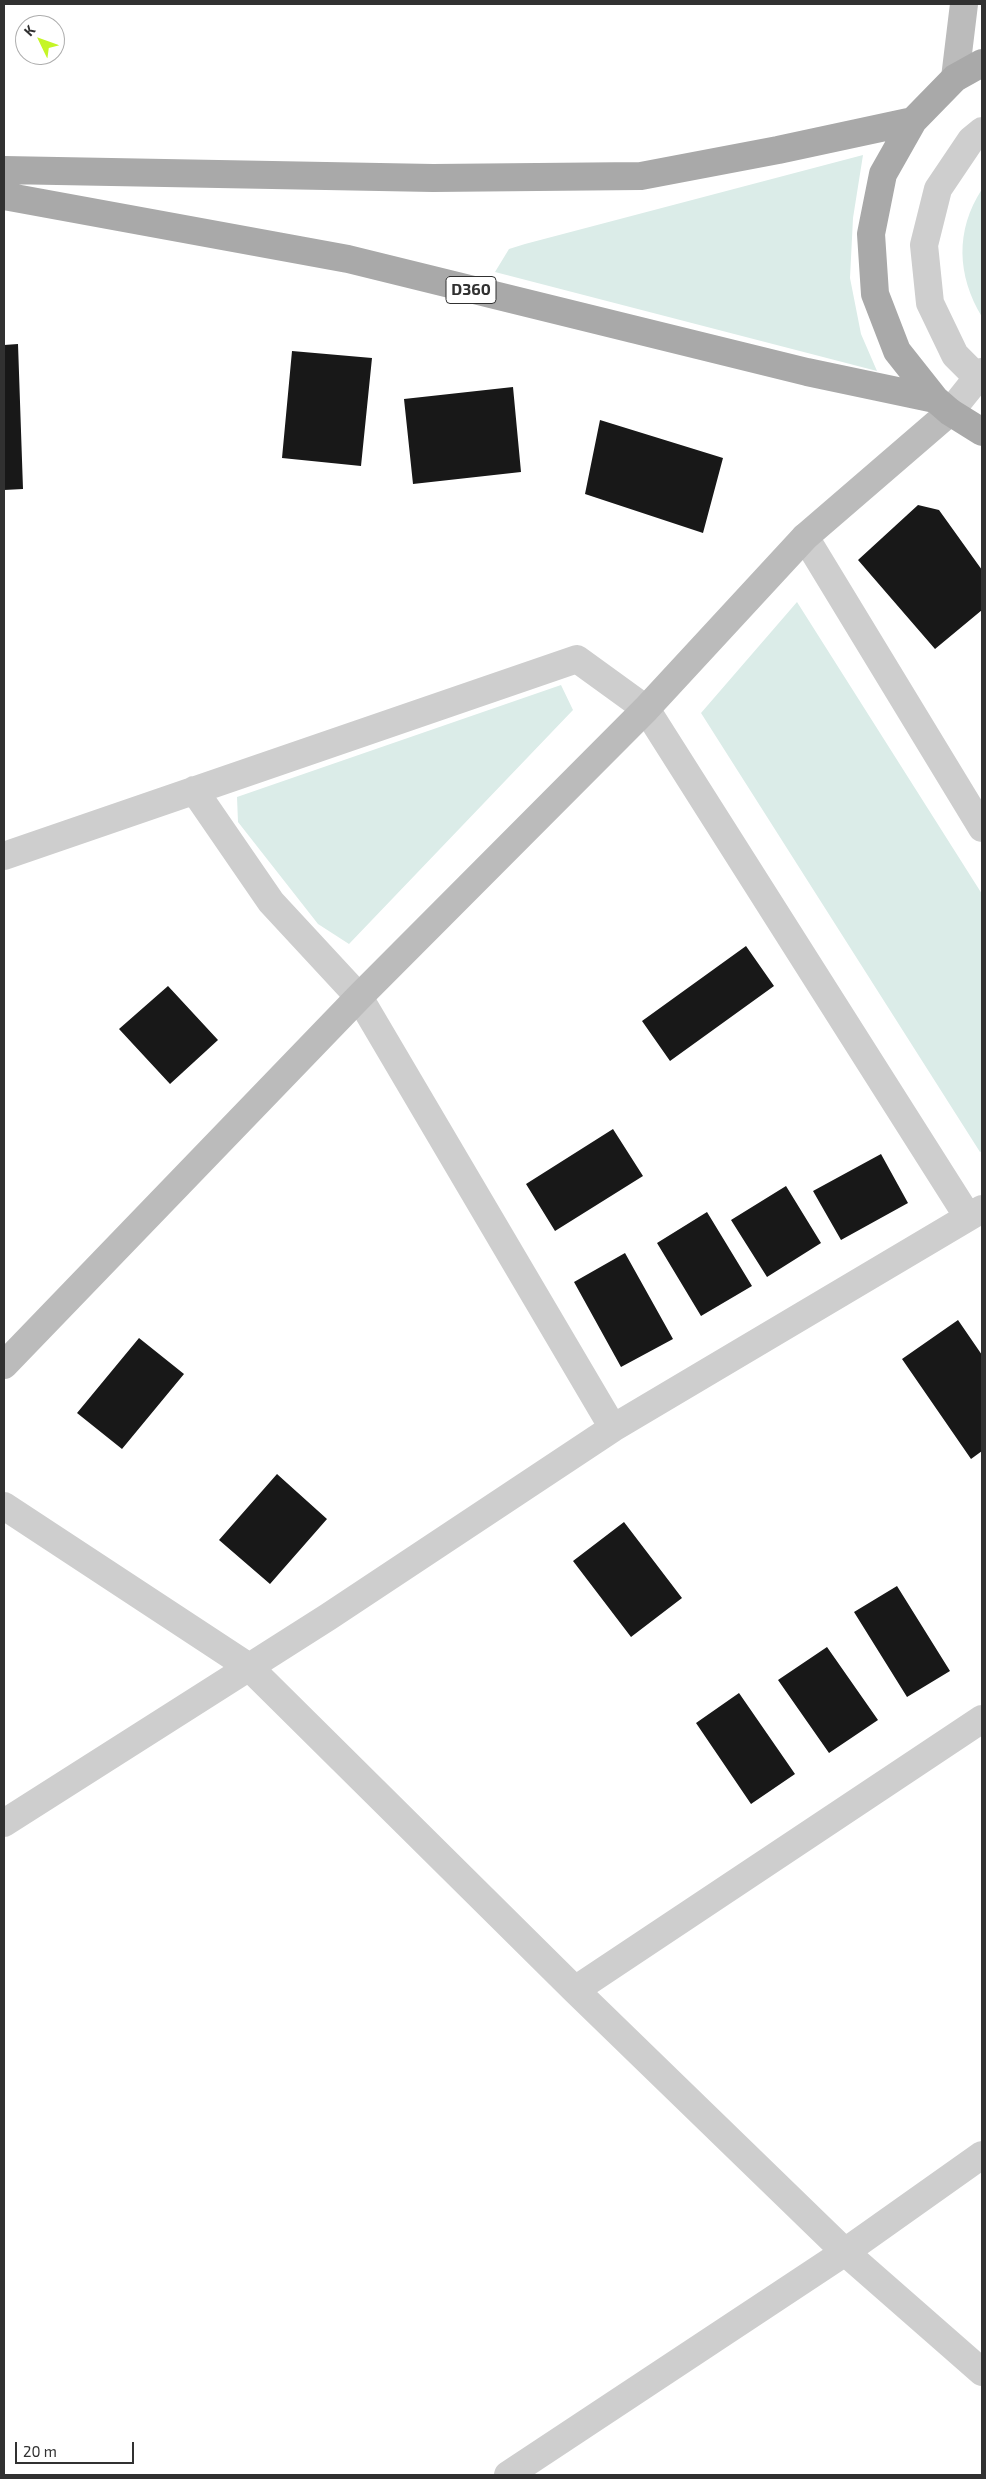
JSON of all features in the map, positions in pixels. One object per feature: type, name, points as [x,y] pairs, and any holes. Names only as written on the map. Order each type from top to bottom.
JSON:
[{"type":"main road","points":[[982,63],[955,78],[913,121],[883,174],[870,234],[875,294],[897,351],[942,406],[982,432]]},
{"type":"main road","points":[[4,170],[433,178],[641,176],[778,150],[913,121]]},
{"type":"main road","name":"D360","points":[[4,196],[348,259],[942,406]]},
{"type":"street","points":[[955,78],[964,4]]},
{"type":"street","points":[[4,1366],[359,997],[646,709],[805,537],[942,406],[981,377],[955,355],[930,303],[924,245],[938,189],[978,141]]},
{"type":"street","points":[[805,537],[982,828]]},
{"type":"street","points":[[4,856],[576,659],[646,709],[975,1213],[613,1428],[249,1667],[4,1823]]},
{"type":"street","points":[[194,790],[272,902],[359,997],[613,1428]]},
{"type":"street","points":[[4,1506],[249,1667],[574,1990],[845,2252],[982,2372]]},
{"type":"street","points":[[574,1990],[982,1719]]},
{"type":"street","points":[[508,2475],[845,2252],[982,2155]]},
{"type":"shaded area","points":[[863,155],[853,218],[850,278],[861,334],[877,371],[495,272],[509,249]]},
{"type":"shaded area","points":[[982,189],[982,317],[968,285],[962,253],[967,221]]},
{"type":"shaded area","points":[[797,602],[982,894],[982,1151],[980,1152],[701,713]]},
{"type":"shaded area","points":[[561,685],[573,710],[349,944],[318,924],[238,822],[237,797]]},
{"type":"building","points":[[18,344],[23,489],[4,490],[4,345]]},
{"type":"building","points":[[292,351],[372,358],[361,466],[282,458]]},
{"type":"building","points":[[513,387],[521,472],[413,484],[404,399]]},
{"type":"building","points":[[600,420],[723,458],[703,533],[585,494]]},
{"type":"building","points":[[918,505],[939,510],[982,570],[982,610],[935,649],[858,560]]},
{"type":"building","points":[[746,946],[774,986],[670,1061],[642,1021]]},
{"type":"building","points":[[168,986],[218,1040],[170,1084],[119,1029]]},
{"type":"building","points":[[613,1129],[643,1176],[555,1231],[526,1184]]},
{"type":"building","points":[[881,1154],[908,1203],[841,1240],[813,1191]]},
{"type":"building","points":[[786,1186],[821,1243],[767,1277],[731,1220]]},
{"type":"building","points":[[707,1212],[752,1286],[701,1316],[657,1243]]},
{"type":"building","points":[[625,1253],[673,1339],[621,1367],[574,1282]]},
{"type":"building","points":[[958,1320],[982,1355],[982,1451],[971,1459],[902,1359]]},
{"type":"building","points":[[139,1338],[184,1374],[122,1449],[77,1413]]},
{"type":"building","points":[[277,1474],[327,1519],[270,1584],[219,1540]]},
{"type":"building","points":[[624,1522],[682,1598],[631,1637],[573,1561]]},
{"type":"building","points":[[897,1586],[950,1671],[907,1697],[854,1612]]},
{"type":"building","points":[[827,1647],[878,1720],[829,1753],[778,1680]]},
{"type":"building","points":[[739,1693],[795,1774],[751,1804],[696,1723]]}]
